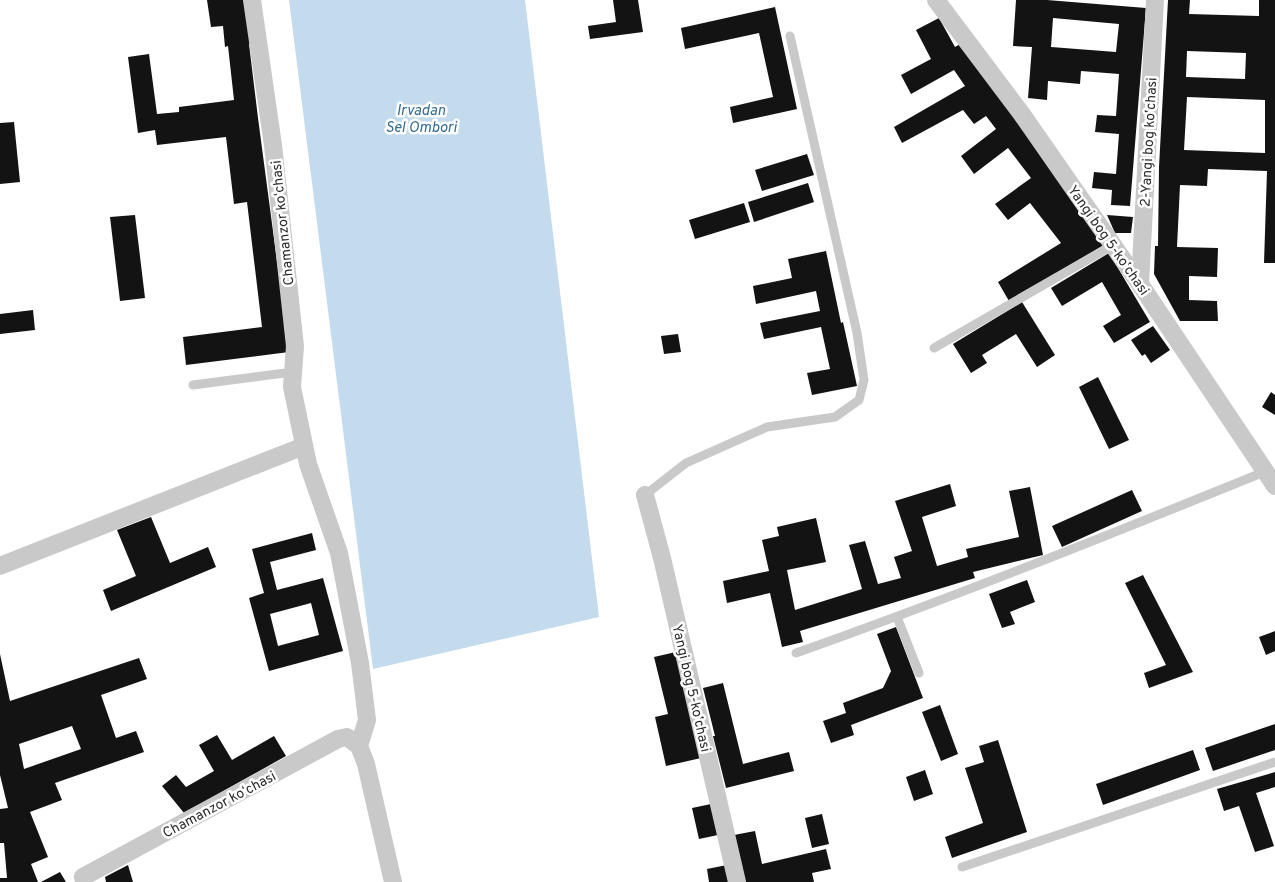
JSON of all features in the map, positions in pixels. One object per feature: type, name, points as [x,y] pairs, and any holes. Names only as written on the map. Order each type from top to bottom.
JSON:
[{"type":"street","name":"Chamanzor koʻchasi","points":[[84,882],[83,877],[338,739],[347,737],[359,746],[367,720],[360,663],[338,553],[308,464],[292,386],[295,346],[274,154],[252,0]]},
{"type":"street","name":"Yangi bog 5-koʼchasi","points":[[936,0],[1021,113],[1140,284],[1275,486]]},
{"type":"street","name":"2-Yangi bog koʼchasi","points":[[1140,284],[1155,0]]},
{"type":"street","points":[[0,566],[304,446]]},
{"type":"street","name":"Yangi bog 5-koʼchasi","points":[[645,495],[662,558],[737,882]]},
{"type":"street","points":[[359,746],[366,764],[393,882]]},
{"type":"lane","points":[[645,495],[686,463],[767,427],[835,417],[859,400],[864,380],[857,333],[790,36]]},
{"type":"lane","points":[[934,348],[1113,245]]},
{"type":"lane","points":[[193,385],[293,372]]},
{"type":"lane","points":[[796,653],[898,617],[1087,544],[1264,472]]},
{"type":"lane","points":[[898,617],[919,673]]},
{"type":"lane","points":[[962,867],[1275,762]]},
{"type":"water","name":"Irvadan Sel Ombori","points":[[289,0],[525,0],[599,617],[373,669]]},
{"type":"building","points":[[207,0],[246,0],[252,43],[249,44],[258,118],[289,352],[186,365],[183,337],[262,327],[247,202],[234,204],[226,137],[157,145],[155,130],[138,133],[128,57],[149,54],[157,114],[179,112],[179,107],[234,100],[228,46],[225,47],[223,26],[211,27]]},
{"type":"building","points":[[613,0],[638,0],[643,32],[590,39],[588,26],[616,22]]},
{"type":"building","points":[[1016,0],[1047,0],[1146,8],[1130,206],[1111,205],[1112,190],[1092,188],[1094,172],[1116,174],[1119,134],[1095,132],[1097,115],[1116,116],[1119,74],[1081,71],[1080,84],[1048,81],[1047,100],[1028,98],[1032,47],[1013,46]],"holes":[[[1053,18],[1119,24],[1116,52],[1051,47]]]},
{"type":"building","points":[[1168,0],[1190,0],[1189,14],[1259,16],[1259,0],[1275,0],[1275,263],[1264,263],[1267,171],[1208,169],[1207,186],[1180,185],[1177,247],[1218,248],[1217,277],[1189,276],[1189,300],[1217,301],[1218,321],[1180,321],[1154,274],[1155,246],[1158,246],[1159,167]],"holes":[[[1187,51],[1246,53],[1245,79],[1186,77]],[[1187,97],[1265,100],[1265,153],[1184,150]]]},
{"type":"building","points":[[775,7],[797,109],[733,123],[730,107],[773,97],[759,33],[685,49],[681,28]]},
{"type":"building","points":[[939,18],[955,47],[962,43],[1104,245],[1009,301],[998,282],[1061,243],[1030,203],[1008,220],[995,204],[1031,178],[1008,148],[974,174],[961,156],[996,129],[986,116],[974,124],[963,110],[902,143],[894,127],[965,86],[954,70],[911,94],[901,75],[931,59],[916,30]]},
{"type":"building","points":[[14,122],[20,182],[0,184],[0,123]]},
{"type":"building","points":[[807,154],[814,175],[762,191],[755,170]]},
{"type":"building","points":[[808,183],[814,202],[754,222],[748,202]]},
{"type":"building","points":[[744,203],[750,222],[695,239],[689,220]]},
{"type":"building","points":[[135,215],[145,298],[120,301],[110,217]]},
{"type":"building","points":[[1107,215],[1133,217],[1131,233],[1115,233]]},
{"type":"building","points":[[826,251],[857,386],[812,395],[807,373],[830,369],[821,327],[764,339],[760,323],[820,311],[816,291],[756,304],[753,286],[792,278],[788,259]]},
{"type":"building","points":[[1109,253],[1150,322],[1114,343],[1103,326],[1121,315],[1102,282],[1062,306],[1051,288]]},
{"type":"building","points":[[1022,302],[1055,355],[1037,367],[1016,334],[982,355],[987,363],[971,373],[953,344]]},
{"type":"building","points":[[33,310],[35,330],[0,334],[0,314]]},
{"type":"building","points":[[1153,326],[1170,350],[1151,363],[1145,354],[1142,356],[1131,340]]},
{"type":"building","points":[[678,334],[681,352],[664,354],[661,336]]},
{"type":"building","points":[[1098,377],[1129,440],[1109,449],[1079,387]]},
{"type":"building","points":[[1271,392],[1275,395],[1275,415],[1262,407]]},
{"type":"building","points":[[950,484],[956,506],[922,517],[937,566],[968,557],[966,549],[1019,537],[1009,491],[1030,487],[1043,555],[973,572],[975,578],[800,631],[803,642],[782,647],[770,593],[727,603],[723,581],[769,571],[762,540],[779,536],[777,527],[816,518],[826,562],[787,570],[795,610],[862,589],[849,545],[865,541],[878,584],[901,578],[894,557],[912,551],[895,501]]},
{"type":"building","points":[[1132,490],[1142,511],[1062,547],[1052,526]]},
{"type":"building","points":[[151,517],[170,563],[208,547],[216,567],[111,611],[103,590],[136,576],[117,530]]},
{"type":"building","points":[[312,533],[316,550],[270,562],[277,590],[323,578],[343,651],[269,671],[249,598],[264,593],[252,549]],"holes":[[[311,603],[319,635],[278,646],[270,614]]]},
{"type":"building","points":[[1143,575],[1193,672],[1149,688],[1144,673],[1166,665],[1125,583]]},
{"type":"building","points":[[1027,580],[1035,602],[1010,612],[1015,624],[1002,628],[989,594]]},
{"type":"building","points":[[896,627],[923,698],[851,725],[854,735],[831,743],[823,721],[846,713],[843,703],[883,688],[891,671],[877,634]]},
{"type":"building","points":[[1275,631],[1275,651],[1266,655],[1259,637]]},
{"type":"building","points":[[676,652],[701,758],[666,766],[655,717],[668,714],[654,657]]},
{"type":"building","points":[[0,654],[10,701],[139,658],[147,679],[101,695],[116,738],[136,731],[144,752],[55,783],[62,800],[30,812],[48,857],[31,864],[38,882],[0,882],[0,878],[7,878],[4,843],[0,843],[0,809],[8,808],[0,775]],"holes":[[[72,726],[81,749],[24,769],[19,744]]]},
{"type":"building","points":[[723,683],[743,764],[789,752],[794,771],[726,788],[703,688]]},
{"type":"building","points":[[940,705],[958,754],[941,761],[922,712]]},
{"type":"building","points":[[1275,724],[1275,750],[1213,771],[1205,748]]},
{"type":"building","points":[[217,735],[232,760],[274,736],[286,756],[184,813],[162,786],[176,775],[186,787],[214,771],[199,745]]},
{"type":"building","points":[[998,740],[1027,832],[952,858],[945,837],[983,823],[965,768],[984,762],[979,746]]},
{"type":"building","points":[[1193,750],[1200,770],[1103,805],[1096,784]]},
{"type":"building","points":[[925,770],[933,794],[914,801],[906,777]]},
{"type":"building","points":[[1275,772],[1275,787],[1256,793],[1274,846],[1255,852],[1239,806],[1224,811],[1217,789]]},
{"type":"building","points":[[711,804],[718,835],[699,839],[692,808]]},
{"type":"building","points":[[822,814],[829,844],[812,848],[805,818]]},
{"type":"building","points":[[755,831],[762,864],[826,849],[831,869],[812,873],[814,882],[745,882],[734,835]]},
{"type":"building","points":[[128,865],[133,882],[106,882],[105,877]]},
{"type":"building","points":[[727,865],[731,882],[709,882],[707,869]]},
{"type":"building","points":[[60,872],[66,882],[41,882]]}]
